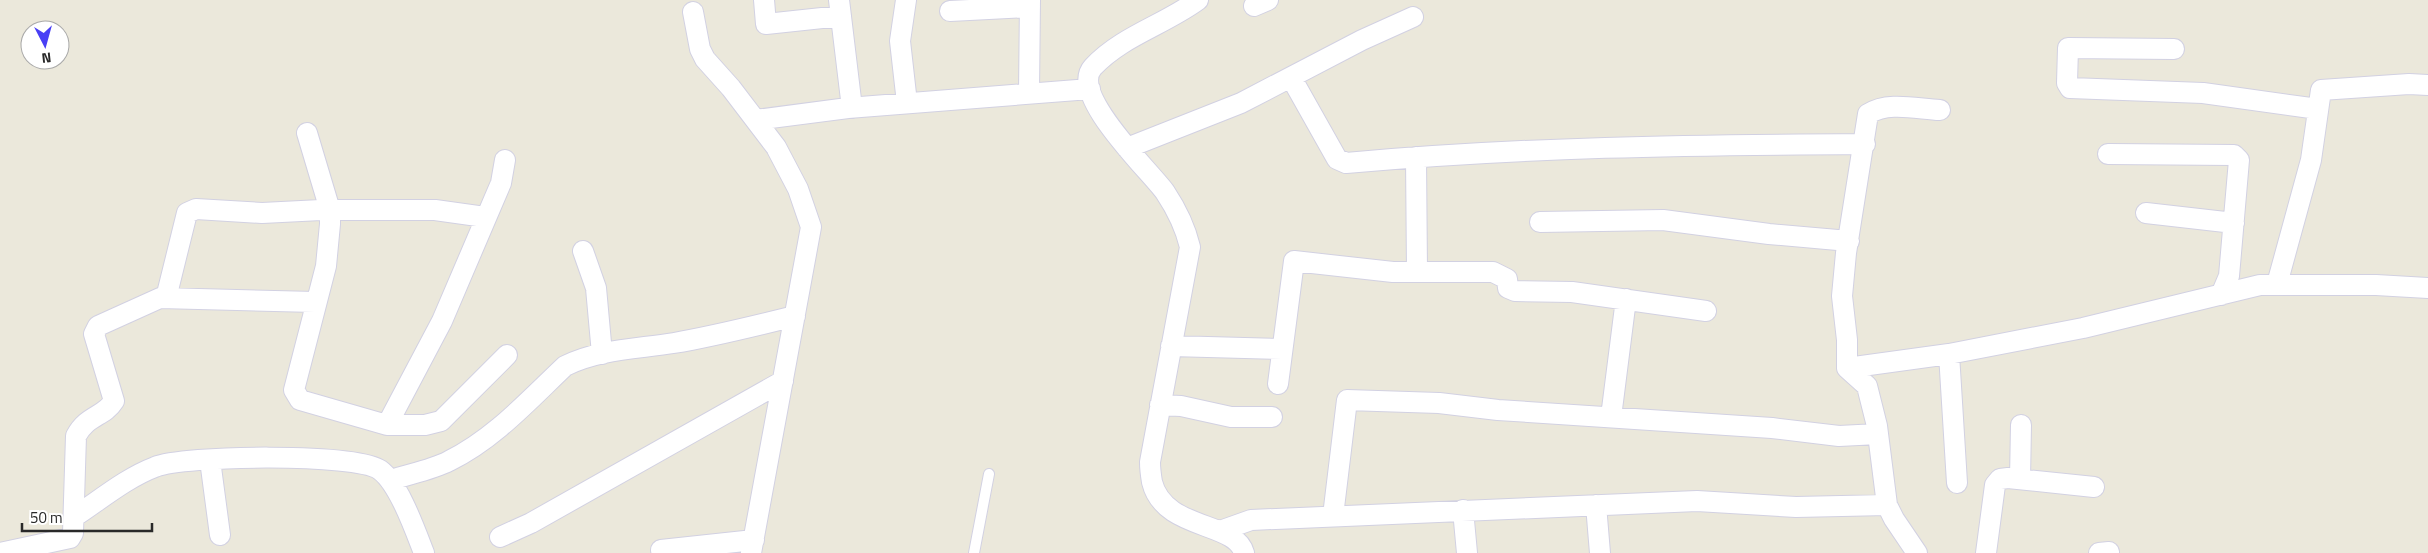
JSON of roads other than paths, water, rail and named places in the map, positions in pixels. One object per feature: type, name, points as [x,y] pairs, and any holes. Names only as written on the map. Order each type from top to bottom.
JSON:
[{"type":"street","points":[[764,0],[766,24],[840,8],[852,108]]},
{"type":"street","points":[[906,0],[900,41],[907,103]]},
{"type":"street","points":[[1198,0],[1124,42],[1103,57],[1090,69],[1088,82],[1100,112],[1127,148],[1163,190],[1177,211],[1190,247],[1150,462],[1152,483],[1166,506],[1188,521],[1220,531],[1236,541],[1244,553]]},
{"type":"street","points":[[950,11],[1030,4],[1029,93]]},
{"type":"street","points":[[661,550],[753,547],[811,228],[798,188],[776,147],[705,59],[698,42],[693,12]]},
{"type":"street","points":[[1127,148],[1242,104],[1362,40],[1413,17]]},
{"type":"street","points":[[2174,49],[2068,48],[2067,83],[2070,88],[2202,93],[2318,109]]},
{"type":"street","points":[[1292,78],[1337,159],[1346,163],[1588,147],[1865,144]]},
{"type":"street","points":[[2277,284],[2311,160],[2321,90],[2409,84],[2428,85]]},
{"type":"street","points":[[756,120],[852,108],[1090,89]]},
{"type":"street","points":[[1917,553],[1894,520],[1888,505],[1878,434],[1867,386],[1847,368],[1847,340],[1842,296],[1848,241],[1865,144],[1868,114],[1877,108],[1891,107],[1940,110]]},
{"type":"street","points":[[307,133],[330,210],[326,266],[315,302],[294,390],[300,400],[387,425],[425,425],[441,421],[507,355]]},
{"type":"street","points":[[2108,154],[2234,155],[2239,160],[2229,276],[2221,295]]},
{"type":"street","points":[[1416,157],[1417,272]]},
{"type":"street","points":[[387,425],[442,321],[500,183],[505,160]]},
{"type":"street","points":[[166,298],[187,213],[196,209],[262,213],[330,210],[435,210],[485,217]]},
{"type":"street","points":[[2146,213],[2234,223]]},
{"type":"street","points":[[1540,222],[1663,220],[1769,234],[1848,241]]},
{"type":"street","points":[[583,251],[596,288],[602,354]]},
{"type":"street","points":[[1278,384],[1294,262],[1393,272],[1493,272],[1507,279],[1508,288],[1515,291],[1572,292],[1706,311]]},
{"type":"street","points":[[1847,368],[1949,354],[2083,328],[2260,285],[2376,285],[2428,288]]},
{"type":"street","points":[[0,553],[70,538],[73,533],[76,436],[82,424],[111,406],[114,401],[94,334],[98,326],[160,298],[315,302]]},
{"type":"street","points":[[1611,417],[1626,299]]},
{"type":"street","points":[[390,480],[448,462],[477,444],[504,424],[565,366],[577,360],[602,354],[675,343],[795,316]]},
{"type":"street","points":[[1171,346],[1282,348]]},
{"type":"street","points":[[1949,354],[1957,483]]},
{"type":"street","points":[[500,537],[531,523],[783,381]]},
{"type":"street","points":[[1333,516],[1348,400],[1439,404],[1498,410],[1772,428],[1839,436],[1878,434]]},
{"type":"street","points":[[1160,405],[1181,406],[1231,417],[1272,417]]},
{"type":"street","points":[[2020,479],[2021,425]]},
{"type":"street","points":[[74,517],[155,467],[170,462],[296,457],[367,464],[379,469],[390,480],[424,553]]},
{"type":"street","points":[[210,460],[220,534]]},
{"type":"street","points":[[1986,553],[1995,485],[2000,479],[2020,479],[2094,487]]},
{"type":"street","points":[[1220,531],[1251,520],[1462,510],[1697,501],[1796,507],[1888,505]]},
{"type":"street","points":[[1596,505],[1600,553]]},
{"type":"street","points":[[1462,510],[1467,553]]},
{"type":"street","points":[[2099,553],[2109,552]]},
{"type":"lane","points":[[974,553],[989,474]]}]
